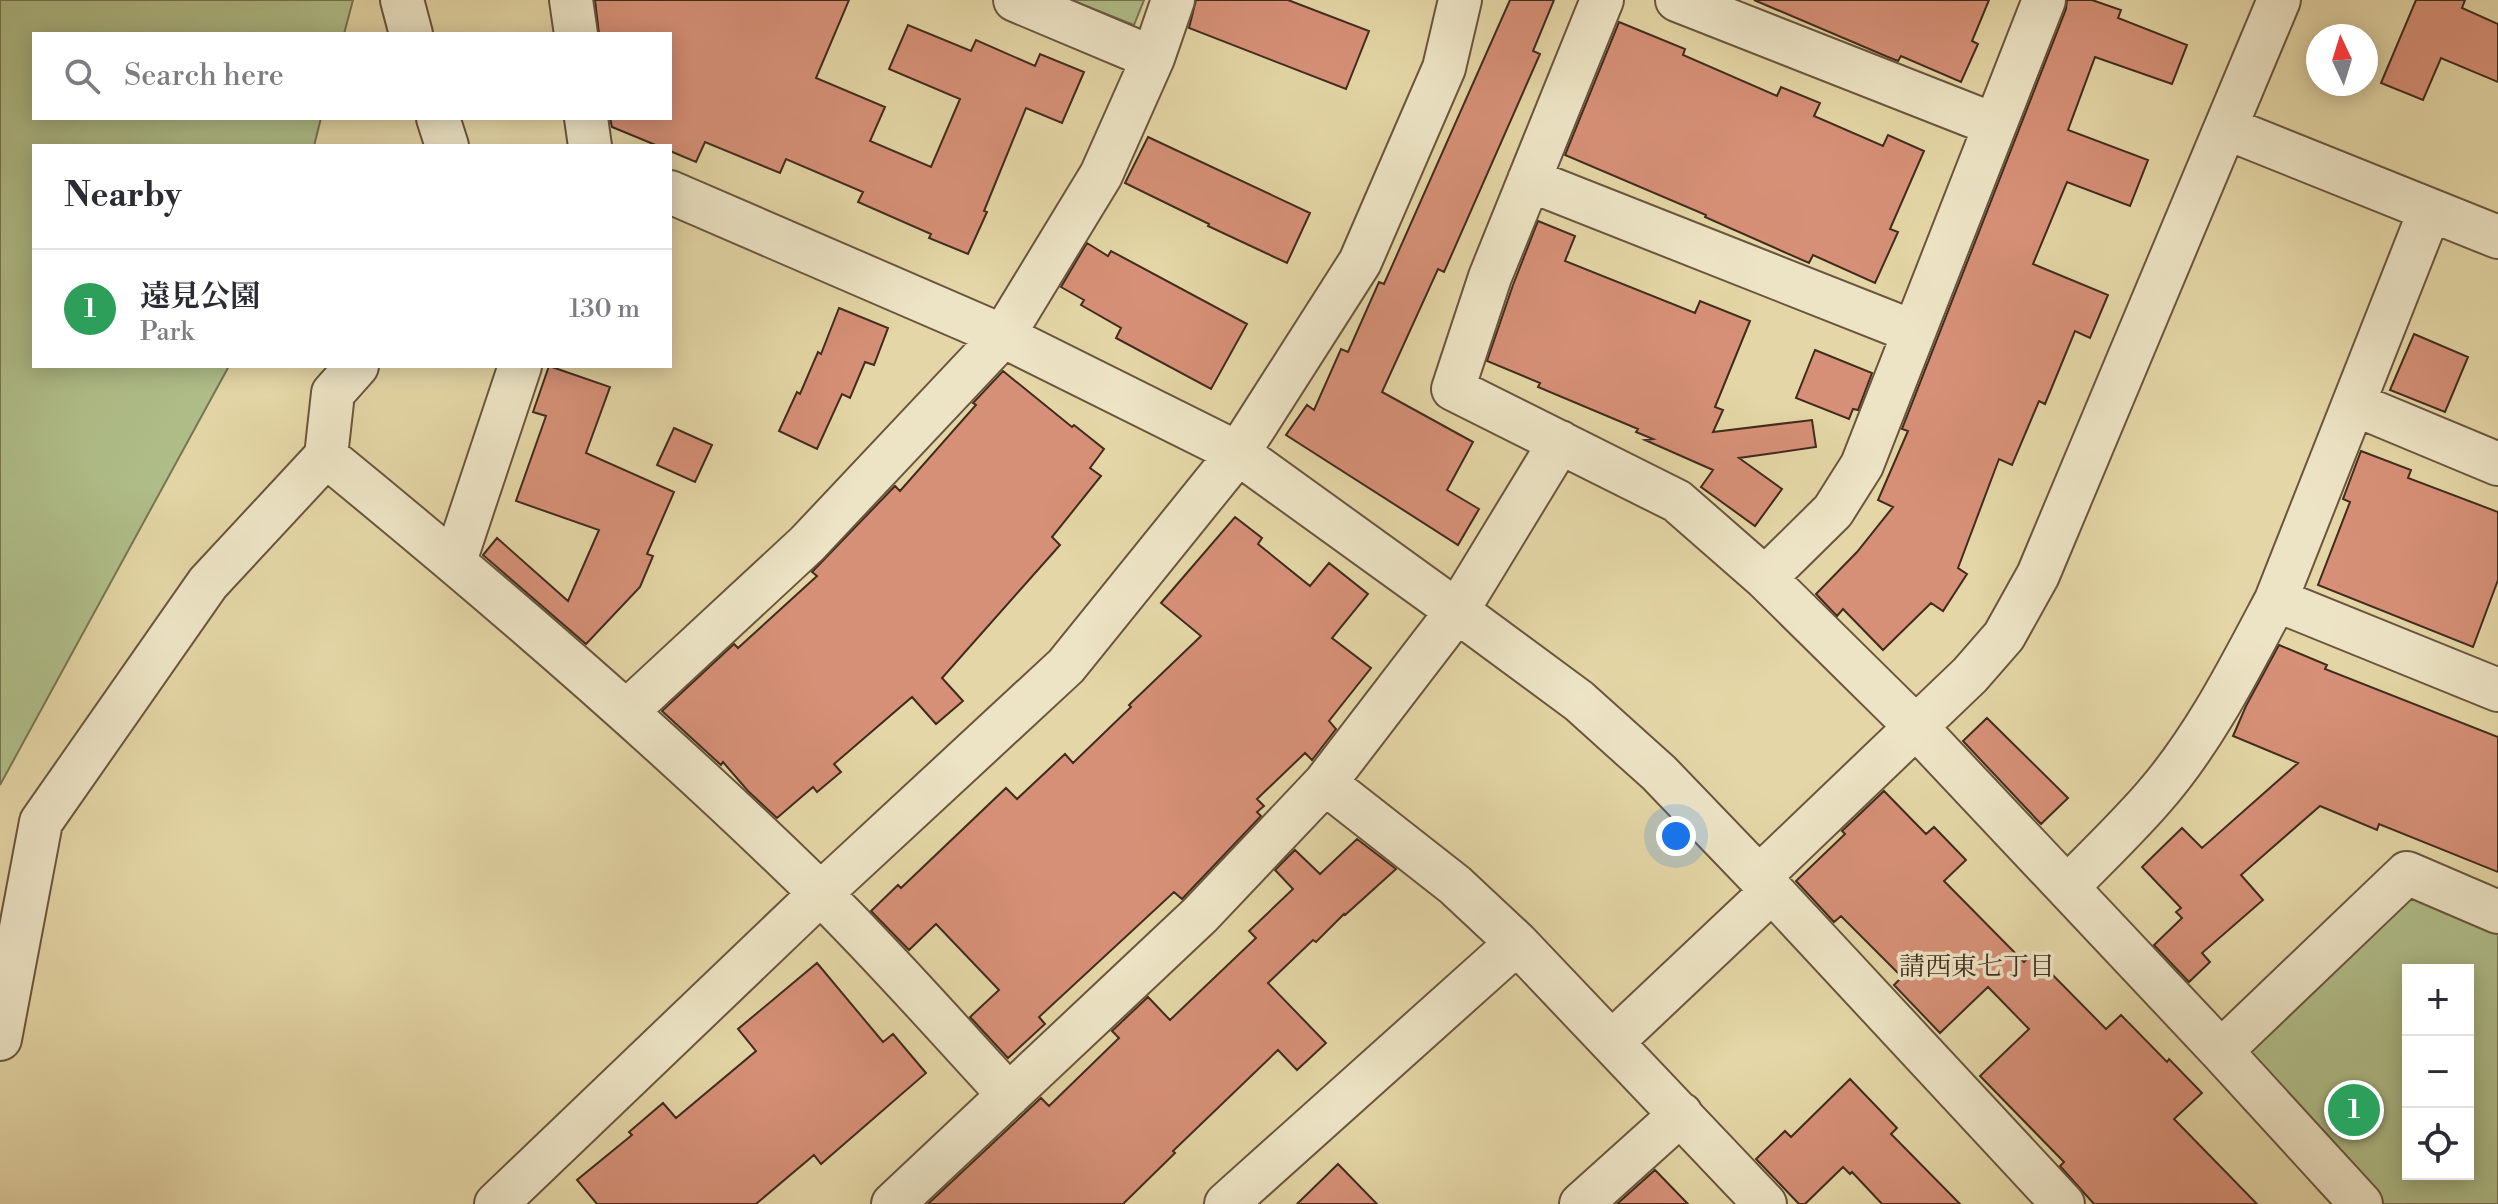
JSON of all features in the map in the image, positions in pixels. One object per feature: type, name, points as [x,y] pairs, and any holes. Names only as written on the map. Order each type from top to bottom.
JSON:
[{"type":"street","points":[[402,0],[410,32]]},
{"type":"street","points":[[571,0],[576,32]]},
{"type":"street","points":[[1015,0],[1153,58]]},
{"type":"street","points":[[627,711],[807,544],[1003,336],[1101,175],[1153,58],[1173,0]]},
{"type":"street","points":[[496,1204],[821,893],[1066,666],[1238,453],[1360,262],[1444,68],[1460,0]]},
{"type":"street","points":[[1602,0],[1490,277],[1453,389],[1677,501],[1765,578],[1916,727],[2361,1204]]},
{"type":"street","points":[[1677,0],[1995,125]]},
{"type":"street","points":[[1765,578],[1833,511],[1862,465],[2044,0]]},
{"type":"street","points":[[1612,1042],[1970,675],[2004,636],[2038,575],[2226,128],[2276,1]]},
{"type":"street","points":[[439,120],[446,144]]},
{"type":"street","points":[[586,120],[590,144]]},
{"type":"street","points":[[2226,128],[2498,237]]},
{"type":"street","points":[[1529,180],[1914,332]]},
{"type":"street","points":[[672,193],[1003,336],[1238,453],[1457,611],[1579,701],[1659,773],[2063,1204]]},
{"type":"street","points":[[2067,887],[2154,798],[2191,747],[2244,660],[2276,600],[2430,210]]},
{"type":"street","points":[[0,1039],[41,822],[208,583],[326,456],[333,393],[355,368]]},
{"type":"street","points":[[455,561],[519,368]]},
{"type":"street","points":[[2354,404],[2498,464]]},
{"type":"street","points":[[893,1204],[1200,915],[1325,783],[1457,611],[1560,442]]},
{"type":"street","points":[[326,456],[455,561],[627,711],[821,893],[1009,1095]]},
{"type":"street","points":[[2276,600],[2498,690]]},
{"type":"street","points":[[1325,783],[1455,885],[1517,943],[1765,1204]]},
{"type":"street","points":[[2221,1051],[2407,873],[2498,912]]},
{"type":"street","points":[[1226,1204],[1517,943]]},
{"type":"street","points":[[1581,1204],[1681,1114]]},
{"type":"green space","points":[[0,0],[353,0],[345,32],[32,32],[32,120],[320,120],[314,144],[32,144],[32,368],[228,368],[0,785]]},
{"type":"green space","points":[[1071,0],[1144,0],[1134,25]]},
{"type":"green space","points":[[2408,892],[2498,929],[2498,1204],[2384,1204],[2242,1046]]},
{"type":"building","points":[[595,0],[849,0],[816,78],[885,107],[870,141],[931,167],[960,99],[889,69],[908,25],[971,51],[976,40],[1035,66],[1040,54],[1084,72],[1062,123],[1026,108],[968,254],[858,202],[863,192],[786,159],[780,173],[705,142],[696,162],[672,152],[672,144],[653,144],[612,127],[610,120],[672,120],[672,32],[599,32]]},
{"type":"building","points":[[1196,0],[1288,0],[1369,31],[1346,89],[1189,28]]},
{"type":"building","points":[[1510,0],[1554,0],[1533,51],[1540,54],[1444,272],[1438,269],[1382,392],[1473,442],[1447,490],[1479,509],[1458,545],[1286,435],[1307,405],[1314,410],[1341,349],[1348,352],[1379,282],[1384,284]]},
{"type":"building","points":[[1754,0],[1989,0],[1972,41],[1978,44],[1961,82],[1901,56],[1898,61]]},
{"type":"building","points":[[2067,0],[2092,0],[2121,10],[2118,18],[2187,45],[2172,84],[2095,57],[2068,130],[2148,160],[2130,206],[2067,182],[2033,264],[2108,295],[2090,338],[2075,331],[2045,404],[2039,401],[2012,465],[1999,459],[1958,568],[1967,574],[1943,611],[1931,603],[1883,650],[1843,609],[1837,616],[1816,594],[1857,552],[1893,507],[1878,500],[1908,431],[1902,429]]},
{"type":"building","points":[[2416,0],[2465,0],[2462,8],[2498,24],[2498,82],[2441,58],[2423,100],[2381,83]]},
{"type":"building","points":[[1619,22],[1685,49],[1683,55],[1777,96],[1781,87],[1820,103],[1814,116],[1883,146],[1888,135],[1924,151],[1890,229],[1898,232],[1875,283],[1813,255],[1809,263],[1565,155]]},
{"type":"building","points":[[1148,137],[1310,213],[1287,263],[1125,183]]},
{"type":"building","points":[[1538,221],[1575,236],[1565,261],[1695,313],[1700,301],[1750,321],[1715,407],[1723,410],[1713,432],[1812,420],[1816,447],[1739,458],[1782,489],[1755,526],[1701,487],[1713,470],[1645,440],[1653,439],[1636,432],[1638,429],[1538,387],[1540,383],[1487,361]]},
{"type":"building","points":[[1087,243],[1108,256],[1111,251],[1247,324],[1211,389],[1116,338],[1121,328],[1081,305],[1084,300],[1061,287]]},
{"type":"building","points":[[839,308],[888,328],[874,365],[865,362],[850,398],[842,394],[817,449],[779,431],[797,392],[800,394],[818,352],[821,354]]},
{"type":"building","points":[[2414,334],[2468,357],[2445,412],[2390,390]]},
{"type":"building","points":[[1815,350],[1872,373],[1858,410],[1853,409],[1849,419],[1796,398]]},
{"type":"building","points":[[548,368],[610,387],[586,453],[674,492],[647,554],[653,556],[640,587],[586,644],[483,555],[497,538],[568,601],[599,530],[516,501],[546,416],[533,412]]},
{"type":"building","points":[[1003,371],[1104,449],[1090,468],[1101,476],[1052,537],[1060,545],[942,678],[963,701],[936,724],[912,697],[834,764],[841,772],[817,792],[813,787],[777,818],[723,762],[721,765],[662,711],[734,644],[738,648],[817,576],[812,572],[895,486],[900,491]]},
{"type":"building","points":[[674,428],[712,445],[695,482],[657,465]]},
{"type":"building","points":[[2361,451],[2411,470],[2408,478],[2498,512],[2498,580],[2473,647],[2318,585],[2350,502],[2343,499]]},
{"type":"building","points":[[1235,517],[1262,538],[1258,544],[1310,586],[1329,563],[1368,594],[1332,638],[1371,668],[1329,721],[1336,729],[1312,760],[1305,753],[1257,799],[1264,806],[1257,812],[1261,816],[1182,899],[1174,892],[1039,1017],[1045,1024],[1008,1058],[970,1017],[999,990],[936,924],[909,950],[871,911],[898,885],[901,888],[1006,788],[1017,799],[1065,754],[1073,763],[1201,636],[1161,603]]},
{"type":"building","points":[[2279,645],[2327,665],[2325,669],[2498,737],[2498,872],[2379,824],[2377,830],[2320,806],[2241,875],[2263,900],[2202,953],[2210,962],[2189,982],[2154,945],[2182,918],[2176,912],[2181,908],[2142,867],[2182,828],[2202,848],[2298,763],[2233,736]]},
{"type":"building","points":[[1987,718],[2068,798],[2041,824],[1963,741]]},
{"type":"building","points":[[1884,791],[1926,834],[1934,827],[1966,860],[1944,881],[2024,962],[2032,954],[2106,1029],[2121,1015],[2202,1093],[2174,1119],[2257,1204],[2094,1204],[2060,1166],[2064,1162],[1980,1076],[2029,1029],[1988,987],[1940,1033],[1894,985],[1902,977],[1841,916],[1834,922],[1796,881]]},
{"type":"building","points":[[1357,839],[1396,869],[1268,983],[1326,1043],[1297,1070],[1278,1050],[1123,1204],[928,1204],[1041,1098],[1049,1106],[1119,1038],[1112,1031],[1148,997],[1170,1020],[1256,938],[1249,931],[1293,889],[1275,870],[1295,850],[1320,874]]},
{"type":"building","points":[[817,963],[883,1042],[893,1034],[926,1073],[821,1164],[814,1155],[756,1204],[597,1204],[577,1180],[632,1135],[629,1132],[663,1103],[676,1118],[756,1051],[738,1029]]},
{"type":"building","points":[[1850,1079],[1897,1128],[1891,1134],[1960,1204],[1882,1204],[1852,1172],[1850,1174],[1843,1167],[1805,1204],[1799,1204],[1756,1159],[1785,1131],[1791,1137]]},
{"type":"building","points":[[1338,1164],[1377,1204],[1297,1204]]},
{"type":"building","points":[[1655,1170],[1688,1204],[1617,1204]]},
{"type":"place","name":"遠見公園","points":[[2354,1110]]},
{"type":"district","name":"請西東七丁目","points":[[1977,967]]}]
